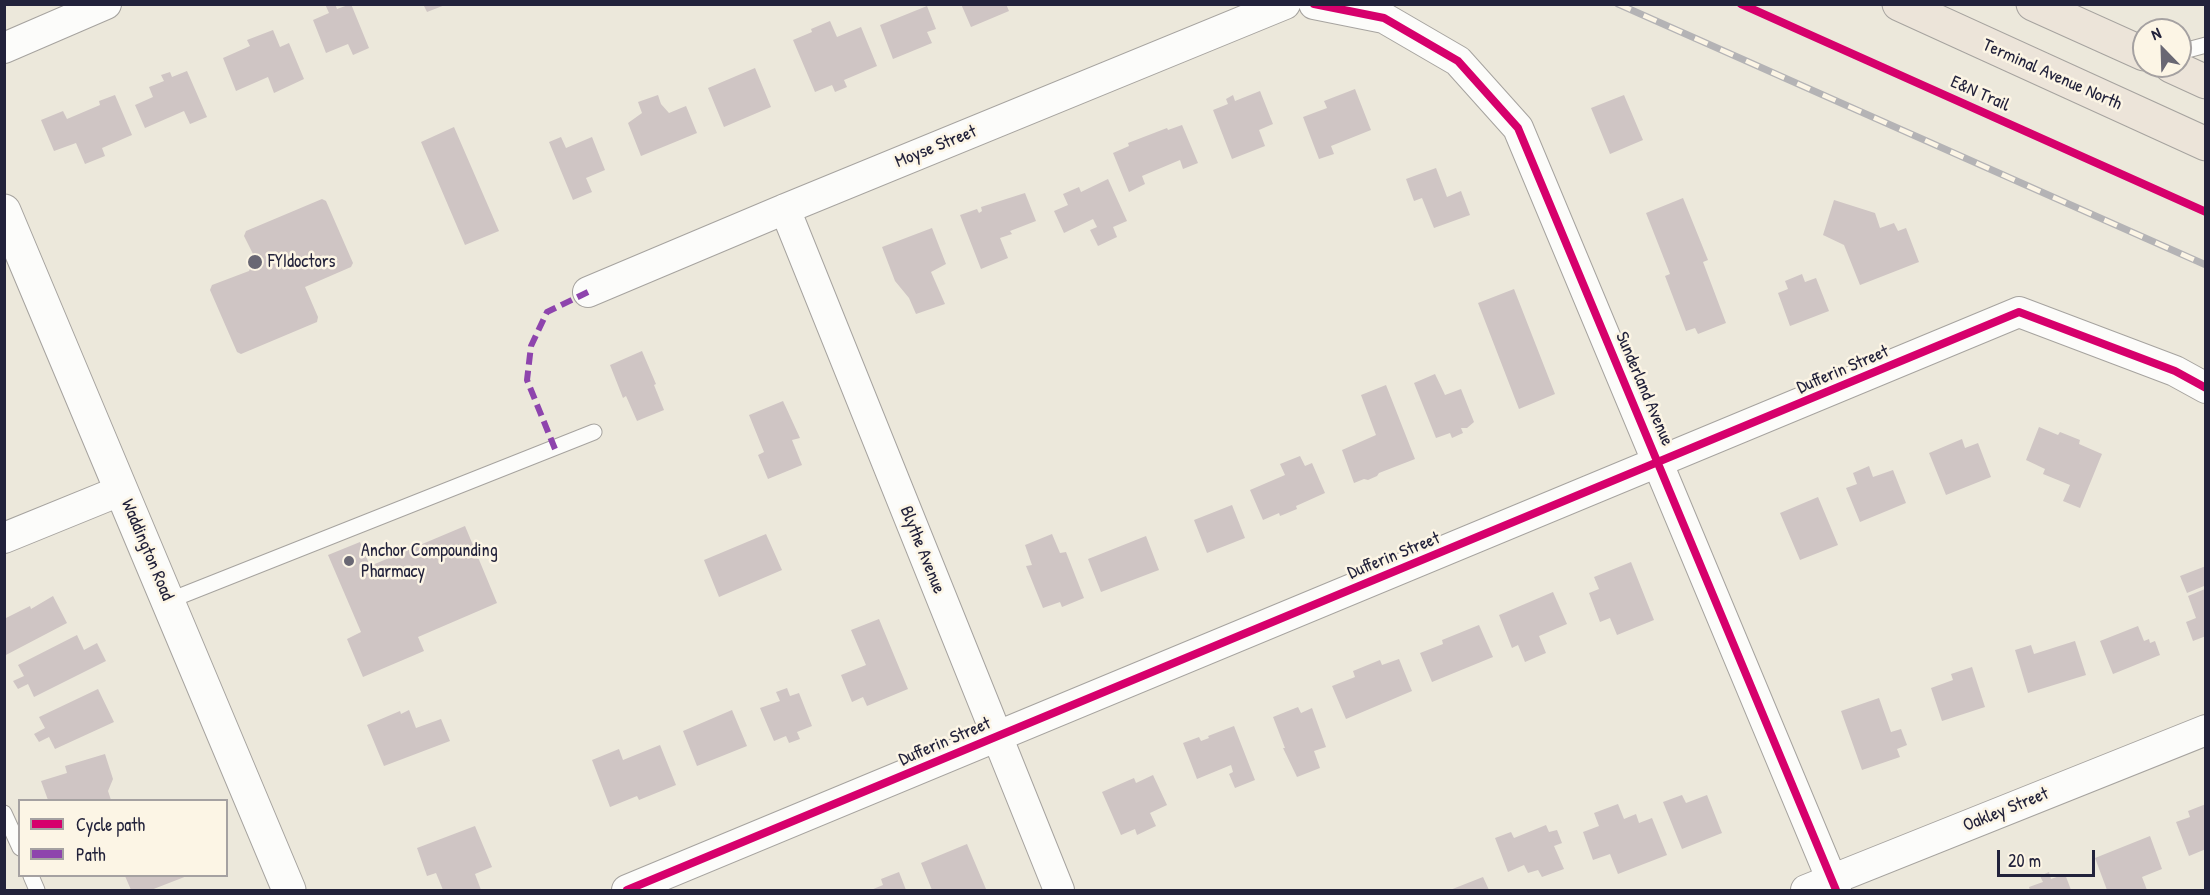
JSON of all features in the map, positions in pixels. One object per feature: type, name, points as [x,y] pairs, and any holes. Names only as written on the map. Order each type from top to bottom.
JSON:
[{"type":"main road","name":"Terminal Avenue North","points":[[1899,4],[2205,144]]},
{"type":"main road","points":[[2032,4],[2132,49]]},
{"type":"street","points":[[4,48],[106,4]]},
{"type":"street","name":"Moyse Street","points":[[588,292],[1285,4]]},
{"type":"street","name":"Sunderland Avenue","points":[[1314,4],[1384,18],[1458,60],[1518,128],[1658,464],[1825,887]]},
{"type":"street","name":"Blythe Avenue","points":[[785,209],[1059,891]]},
{"type":"street","name":"Waddington Road","points":[[4,211],[289,891]]},
{"type":"street","name":"Dufferin Street","points":[[627,891],[2019,312],[2175,371],[2205,388]]},
{"type":"street","points":[[4,538],[122,490]]},
{"type":"street","name":"Oakley Street","points":[[1825,887],[2205,730]]},
{"type":"lane","points":[[168,601],[594,432]]},
{"type":"lane","points":[[4,813],[18,844]]},
{"type":"lane","points":[[31,877],[37,891]]},
{"type":"building","points":[[325,4],[335,4],[337,9],[351,4],[369,48],[353,55],[348,44],[326,53],[313,20],[329,13]]},
{"type":"building","points":[[423,4],[445,4],[445,5],[427,12]]},
{"type":"building","points":[[961,4],[1006,4],[1009,11],[971,27]]},
{"type":"building","points":[[927,6],[936,29],[927,32],[932,43],[893,59],[880,25]]},
{"type":"building","points":[[830,21],[837,37],[861,27],[877,66],[844,80],[847,87],[835,92],[832,85],[815,92],[793,40]]},
{"type":"building","points":[[273,30],[280,47],[289,43],[304,79],[274,93],[268,77],[236,91],[223,58],[250,46],[247,40]]},
{"type":"building","points":[[755,68],[771,107],[724,127],[708,88]]},
{"type":"building","points":[[187,71],[207,117],[190,124],[184,111],[145,128],[135,105],[153,97],[149,87],[164,81],[161,75],[170,72],[172,77]]},
{"type":"building","points":[[1355,89],[1371,130],[1331,146],[1334,154],[1319,159],[1303,117],[1327,108],[1324,101]]},
{"type":"building","points":[[1260,91],[1273,124],[1259,130],[1265,146],[1232,159],[1213,110],[1228,104],[1226,99],[1233,95],[1235,101]]},
{"type":"building","points":[[115,95],[132,135],[102,148],[105,156],[85,164],[76,143],[54,151],[41,120],[63,111],[67,119],[100,105],[99,101]]},
{"type":"building","points":[[658,95],[661,104],[669,113],[686,106],[697,133],[641,156],[628,123],[642,113],[638,102]]},
{"type":"building","points":[[1624,95],[1643,140],[1610,154],[1591,108]]},
{"type":"building","points":[[1182,125],[1198,163],[1183,169],[1180,160],[1142,176],[1145,184],[1129,192],[1113,153],[1129,146],[1128,143],[1167,128],[1168,130]]},
{"type":"building","points":[[454,127],[499,231],[465,245],[421,142]]},
{"type":"building","points":[[561,137],[566,148],[592,137],[605,170],[586,178],[592,192],[573,200],[549,142]]},
{"type":"building","points":[[1436,168],[1447,197],[1461,191],[1470,215],[1434,228],[1422,198],[1414,201],[1406,179]]},
{"type":"building","points":[[1108,179],[1127,221],[1113,227],[1117,237],[1098,246],[1090,230],[1097,227],[1093,219],[1064,233],[1054,211],[1068,205],[1063,194],[1079,187],[1081,192]]},
{"type":"building","points":[[1025,193],[1036,221],[1010,231],[1012,234],[1000,238],[1008,258],[981,269],[960,215],[977,209],[979,213],[982,211],[981,207]]},
{"type":"building","points":[[1683,198],[1708,260],[1703,262],[1726,323],[1698,334],[1695,328],[1686,331],[1665,276],[1670,274],[1646,213]]},
{"type":"building","points":[[322,199],[326,201],[353,263],[351,267],[305,287],[318,317],[317,322],[241,354],[237,352],[210,290],[212,285],[249,271],[255,258],[244,236],[246,231]]},
{"type":"building","points":[[1834,200],[1875,213],[1880,228],[1894,223],[1898,231],[1906,228],[1919,262],[1860,285],[1844,245],[1823,235]]},
{"type":"building","points":[[932,228],[946,264],[931,272],[945,304],[916,314],[909,298],[895,281],[882,247]]},
{"type":"building","points":[[1802,274],[1805,282],[1816,278],[1829,311],[1790,326],[1778,293],[1788,289],[1785,281]]},
{"type":"building","points":[[1514,289],[1555,394],[1519,409],[1478,303]]},
{"type":"building","points":[[642,351],[664,410],[637,421],[626,396],[623,398],[610,365]]},
{"type":"building","points":[[1435,374],[1445,395],[1461,389],[1474,422],[1467,428],[1461,428],[1463,433],[1452,438],[1450,433],[1436,438],[1414,383]]},
{"type":"building","points":[[1386,385],[1415,459],[1379,473],[1368,480],[1364,479],[1354,483],[1342,450],[1376,435],[1361,395]]},
{"type":"building","points":[[783,401],[800,438],[792,440],[802,465],[768,479],[758,455],[764,452],[749,415]]},
{"type":"building","points":[[2039,427],[2058,435],[2060,432],[2080,440],[2079,444],[2102,454],[2080,508],[2063,501],[2070,485],[2043,474],[2045,469],[2026,460]]},
{"type":"building","points":[[1962,439],[1965,448],[1978,443],[1991,477],[1946,495],[1929,453]]},
{"type":"building","points":[[1300,456],[1305,466],[1312,463],[1325,493],[1296,506],[1297,509],[1263,520],[1250,490],[1285,475],[1280,464]]},
{"type":"building","points":[[1869,466],[1873,477],[1893,470],[1906,503],[1860,522],[1846,488],[1857,484],[1853,473]]},
{"type":"building","points":[[1818,497],[1838,545],[1800,560],[1780,513]]},
{"type":"building","points":[[1232,505],[1245,538],[1207,553],[1194,520]]},
{"type":"building","points":[[465,526],[497,603],[418,637],[424,651],[363,677],[347,639],[361,632],[328,555],[360,542],[370,566]]},
{"type":"building","points":[[766,534],[782,570],[719,597],[704,560]]},
{"type":"building","points":[[1052,534],[1060,553],[1066,552],[1084,598],[1062,607],[1060,602],[1043,608],[1026,566],[1032,565],[1025,545]]},
{"type":"building","points":[[1146,536],[1159,570],[1101,592],[1088,559]]},
{"type":"building","points":[[1631,562],[1654,620],[1617,635],[1610,618],[1600,622],[1589,593],[1599,589],[1594,577]]},
{"type":"building","points":[[2206,566],[2206,636],[2193,641],[2186,622],[2196,618],[2188,596],[2205,589],[2204,586],[2187,593],[2180,576]]},
{"type":"building","points":[[1553,592],[1567,624],[1539,636],[1546,653],[1525,662],[1518,645],[1512,648],[1499,615]]},
{"type":"building","points":[[53,596],[67,623],[4,656],[4,619],[30,606],[31,609]]},
{"type":"building","points":[[879,619],[908,689],[867,706],[863,697],[852,702],[841,675],[866,665],[851,630]]},
{"type":"building","points":[[1479,625],[1493,657],[1432,682],[1420,653],[1443,644],[1442,640]]},
{"type":"building","points":[[2138,626],[2144,641],[2149,639],[2150,643],[2155,641],[2160,655],[2113,674],[2100,641]]},
{"type":"building","points":[[77,635],[84,650],[97,643],[106,661],[34,697],[28,684],[18,689],[13,681],[24,676],[18,665]]},
{"type":"building","points":[[2075,641],[2086,675],[2028,693],[2015,650],[2031,645],[2034,654]]},
{"type":"building","points":[[1399,659],[1412,691],[1346,719],[1332,686],[1355,677],[1353,671],[1380,660],[1382,665]]},
{"type":"building","points":[[1972,667],[1985,707],[1942,721],[1931,688],[1953,680],[1951,674]]},
{"type":"building","points":[[787,688],[790,696],[799,693],[812,726],[797,732],[800,739],[789,743],[786,736],[774,741],[760,708],[780,701],[776,692]]},
{"type":"building","points":[[98,689],[114,722],[55,749],[49,737],[39,742],[34,734],[45,728],[39,717]]},
{"type":"building","points":[[1879,698],[1891,732],[1901,729],[1907,745],[1897,749],[1900,757],[1862,770],[1841,711]]},
{"type":"building","points":[[1298,707],[1301,713],[1312,708],[1326,747],[1314,751],[1320,768],[1297,777],[1283,748],[1285,748],[1273,717]]},
{"type":"building","points":[[409,710],[416,728],[441,719],[450,741],[384,766],[367,725],[400,711],[401,714]]},
{"type":"building","points":[[732,710],[747,746],[697,766],[683,731]]},
{"type":"building","points":[[1234,726],[1255,780],[1235,788],[1229,774],[1233,772],[1231,765],[1197,779],[1183,743],[1199,737],[1201,741]]},
{"type":"building","points":[[660,745],[676,785],[639,800],[637,796],[610,807],[592,760],[619,749],[623,760]]},
{"type":"building","points":[[105,754],[113,779],[108,791],[111,799],[48,799],[41,781],[67,773],[65,766]]},
{"type":"building","points":[[1153,775],[1167,805],[1150,813],[1156,826],[1137,835],[1135,829],[1121,835],[1102,792],[1134,778],[1136,783]]},
{"type":"building","points":[[1682,795],[1686,803],[1707,795],[1722,833],[1682,849],[1663,802]]},
{"type":"building","points":[[1618,804],[1624,819],[1636,814],[1639,823],[1652,818],[1667,855],[1618,874],[1610,854],[1593,860],[1583,832],[1599,826],[1594,813]]},
{"type":"building","points":[[2206,804],[2206,849],[2189,856],[2176,822],[2190,817],[2188,811]]},
{"type":"building","points":[[1546,825],[1549,832],[1557,830],[1562,843],[1554,846],[1564,869],[1542,877],[1538,870],[1528,873],[1524,865],[1508,872],[1495,838],[1511,832],[1514,838]]},
{"type":"building","points":[[475,826],[492,867],[475,874],[481,890],[443,890],[436,873],[427,876],[417,848]]},
{"type":"building","points":[[2150,836],[2162,869],[2142,877],[2147,890],[2107,890],[2095,858]]},
{"type":"building","points":[[967,844],[986,889],[932,890],[921,863]]},
{"type":"building","points":[[899,872],[906,890],[871,890],[883,885],[881,879]]},
{"type":"building","points":[[2049,872],[2051,879],[2065,874],[2071,890],[2030,890],[2029,887],[2043,882],[2040,876]]},
{"type":"building","points":[[125,877],[184,877],[151,890],[131,890]]},
{"type":"building","points":[[1483,877],[1489,890],[1450,890]]},
{"type":"railway","points":[[1618,4],[2206,265]]},
{"type":"marked path","points":[[555,449],[527,380],[531,346],[547,312],[588,292]]},
{"type":"cycle path","points":[[1314,4],[1384,18],[1458,61],[1518,128],[1836,890]]},
{"type":"cycle path","name":"E&N Trail","points":[[1741,4],[2206,212]]},
{"type":"cycle path","points":[[627,890],[2019,312],[2175,371],[2206,388]]},
{"type":"place","name":"FYIdoctors","points":[[255,262]]},
{"type":"place","name":"Anchor Compounding Pharmacy","points":[[349,561]]}]
